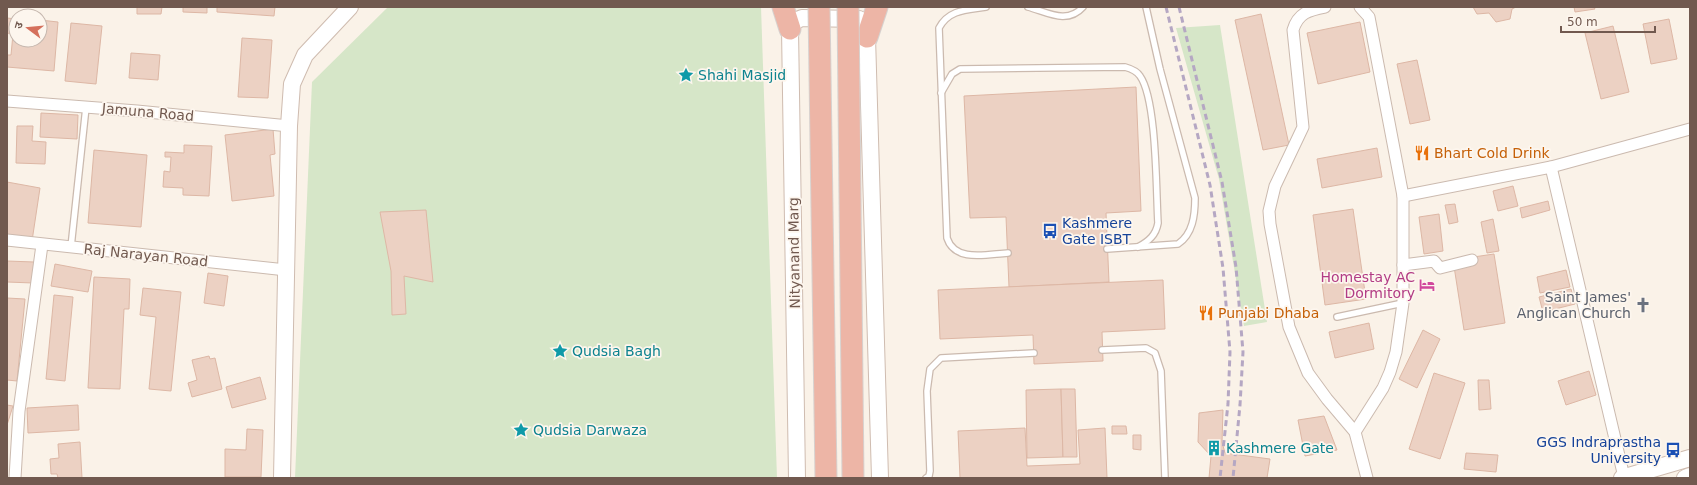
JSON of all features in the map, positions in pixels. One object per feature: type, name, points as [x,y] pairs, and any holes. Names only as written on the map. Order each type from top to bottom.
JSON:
[{"type":"highway","points":[[783,7],[790,29]]},
{"type":"highway","points":[[819,7],[826,478]]},
{"type":"highway","points":[[848,7],[853,478]]},
{"type":"highway","points":[[867,37],[877,7]]},
{"type":"main road","points":[[282,478],[289,126],[292,84],[305,55],[350,7]]},
{"type":"main road","points":[[790,29],[796,21],[802,18],[859,18],[865,23],[867,37],[883,477]]},
{"type":"main road","name":"Nityanand Marg","points":[[790,29],[797,478]]},
{"type":"main road","points":[[1623,478],[1690,458]]},
{"type":"main road","points":[[1685,478],[1690,476]]},
{"type":"street","points":[[1326,7],[1304,13],[1295,22],[1293,30],[1304,121],[1303,127],[1278,176],[1271,197],[1269,211],[1289,327],[1293,339],[1315,383],[1355,432],[1368,478]]},
{"type":"street","points":[[1355,432],[1383,388],[1390,372],[1396,352],[1403,302],[1403,196],[1369,17],[1360,7]]},
{"type":"street","name":"Jamuna Road","points":[[7,101],[289,126]]},
{"type":"street","points":[[1403,196],[1551,167],[1690,129]]},
{"type":"street","points":[[1551,167],[1623,478]]},
{"type":"street","name":"Raj Narayan Road","points":[[7,240],[42,245],[286,270]]},
{"type":"street","points":[[15,478],[19,411],[42,245]]},
{"type":"street","points":[[1403,265],[1434,261],[1440,268],[1472,260]]},
{"type":"lane","points":[[986,7],[956,11],[942,23],[938,35],[949,244],[959,253],[966,255],[1008,253]]},
{"type":"lane","points":[[1028,7],[1058,17],[1074,15],[1084,7]]},
{"type":"lane","points":[[1107,249],[1178,244],[1184,240],[1193,223],[1196,206],[1196,198],[1160,69],[1146,7]]},
{"type":"lane","points":[[941,93],[952,74],[960,69],[1125,67],[1133,69],[1144,83],[1152,117],[1158,223],[1155,234],[1138,247]]},
{"type":"lane","points":[[71,247],[86,107]]},
{"type":"lane","points":[[1338,317],[1403,302]]},
{"type":"lane","points":[[1102,350],[1146,348],[1155,353],[1161,371],[1165,478]]},
{"type":"lane","points":[[926,478],[929,476],[930,472],[927,392],[930,370],[941,358],[1034,353]]},
{"type":"green space","points":[[388,7],[761,7],[777,478],[295,478],[312,82]]},
{"type":"green space","points":[[1220,25],[1267,322],[1244,326],[1219,179],[1176,28]]},
{"type":"building","points":[[137,7],[162,7],[161,14],[137,14]]},
{"type":"building","points":[[183,7],[207,7],[207,13],[183,12]]},
{"type":"building","points":[[217,7],[275,7],[274,16],[217,12]]},
{"type":"building","points":[[1473,7],[1516,7],[1512,9],[1510,19],[1496,22],[1489,13],[1477,14]]},
{"type":"building","points":[[1574,7],[1594,7],[1595,9],[1575,12]]},
{"type":"building","points":[[1261,14],[1289,145],[1263,150],[1235,20]]},
{"type":"building","points":[[7,18],[8,33],[7,33]]},
{"type":"building","points":[[1669,19],[1677,59],[1651,64],[1643,24]]},
{"type":"building","points":[[48,21],[58,22],[54,71],[7,67],[7,55],[11,55],[12,48],[48,48]]},
{"type":"building","points":[[1360,22],[1370,72],[1318,84],[1307,33]]},
{"type":"building","points":[[71,23],[102,26],[96,84],[65,81]]},
{"type":"building","points":[[1613,26],[1629,92],[1601,99],[1585,33]]},
{"type":"building","points":[[242,38],[272,40],[268,98],[238,97]]},
{"type":"building","points":[[131,53],[160,55],[158,80],[129,78]]},
{"type":"building","points":[[1417,60],[1430,120],[1410,124],[1397,64]]},
{"type":"building","points":[[1136,87],[1141,211],[1106,213],[1109,282],[1009,287],[1006,217],[970,218],[964,96]]},
{"type":"building","points":[[41,113],[78,115],[77,139],[40,137]]},
{"type":"building","points":[[17,126],[33,126],[32,141],[46,142],[45,164],[16,163]]},
{"type":"building","points":[[273,129],[275,154],[270,155],[274,196],[232,201],[225,135]]},
{"type":"building","points":[[184,145],[212,146],[209,196],[183,195],[183,188],[163,187],[164,171],[170,172],[171,157],[165,157],[165,152],[184,153]]},
{"type":"building","points":[[1377,148],[1382,177],[1322,188],[1317,159]]},
{"type":"building","points":[[94,150],[147,155],[141,227],[88,223]]},
{"type":"building","points":[[7,182],[40,188],[32,241],[7,237]]},
{"type":"building","points":[[1513,186],[1518,206],[1498,211],[1493,191]]},
{"type":"building","points":[[1548,201],[1550,210],[1522,218],[1520,208]]},
{"type":"building","points":[[1455,204],[1458,222],[1449,224],[1445,205]]},
{"type":"building","points":[[1353,209],[1366,299],[1325,305],[1313,215]]},
{"type":"building","points":[[426,210],[433,282],[404,276],[406,314],[392,315],[391,271],[380,212]]},
{"type":"building","points":[[1439,214],[1443,251],[1424,254],[1419,217]]},
{"type":"building","points":[[1493,219],[1499,251],[1487,253],[1481,222]]},
{"type":"building","points":[[1494,254],[1505,323],[1464,330],[1453,260]]},
{"type":"building","points":[[7,261],[34,262],[33,283],[7,282]]},
{"type":"building","points":[[55,264],[92,271],[88,292],[51,286]]},
{"type":"building","points":[[1566,270],[1570,287],[1540,293],[1537,277]]},
{"type":"building","points":[[208,273],[228,276],[224,306],[204,303]]},
{"type":"building","points":[[94,277],[130,279],[129,309],[124,309],[120,389],[88,388]]},
{"type":"building","points":[[1163,280],[1165,329],[1102,332],[1103,361],[1034,364],[1033,335],[940,339],[938,290]]},
{"type":"building","points":[[143,288],[181,292],[171,391],[149,389],[156,317],[140,315]]},
{"type":"building","points":[[1571,289],[1575,304],[1543,312],[1539,297]]},
{"type":"building","points":[[54,295],[73,297],[65,381],[46,379]]},
{"type":"building","points":[[7,298],[25,299],[17,381],[7,380]]},
{"type":"building","points":[[1369,323],[1374,349],[1335,358],[1329,332]]},
{"type":"building","points":[[1423,330],[1440,339],[1417,388],[1399,379]]},
{"type":"building","points":[[209,356],[210,359],[215,358],[222,389],[192,397],[188,383],[197,380],[192,360]]},
{"type":"building","points":[[1589,371],[1596,395],[1566,405],[1558,381]]},
{"type":"building","points":[[1434,373],[1465,383],[1440,459],[1409,449]]},
{"type":"building","points":[[260,377],[266,399],[232,408],[226,387]]},
{"type":"building","points":[[1478,380],[1489,380],[1491,409],[1479,410]]},
{"type":"building","points":[[1061,389],[1063,457],[1027,458],[1026,390]]},
{"type":"building","points":[[1061,389],[1075,389],[1077,457],[1063,457]]},
{"type":"building","points":[[7,405],[13,406],[7,425]]},
{"type":"building","points":[[78,405],[79,430],[28,433],[27,408]]},
{"type":"building","name":"Kashmere Gate","points":[[1223,410],[1222,442],[1225,453],[1270,459],[1267,478],[1209,478],[1211,456],[1198,442],[1199,413]]},
{"type":"building","points":[[1324,416],[1337,450],[1305,456],[1298,420]]},
{"type":"building","points":[[1112,426],[1126,426],[1127,434],[1112,434]]},
{"type":"building","points":[[1025,428],[1027,466],[1080,464],[1078,430],[1105,428],[1107,478],[960,478],[958,431]]},
{"type":"building","points":[[247,429],[263,430],[261,477],[225,477],[225,449],[246,450]]},
{"type":"building","points":[[1133,435],[1141,435],[1141,450],[1133,449]]},
{"type":"building","points":[[80,442],[82,478],[58,478],[57,474],[51,474],[50,459],[59,458],[58,444]]},
{"type":"building","points":[[1466,453],[1498,455],[1496,472],[1464,469]]},
{"type":"railway","points":[[1166,7],[1210,185],[1223,268],[1230,352],[1228,404],[1220,478]]},
{"type":"railway","points":[[1179,7],[1222,182],[1236,267],[1243,352],[1240,405],[1233,478]]},
{"type":"place","name":"Shahi Masjid","points":[[686,75]]},
{"type":"place","name":"Bhart Cold Drink","points":[[1422,153]]},
{"type":"place","name":"Kashmere Gate ISBT","points":[[1050,231]]},
{"type":"place","name":"Homestay AC Dormitory","points":[[1427,285]]},
{"type":"place","name":"Saint James' Anglican Church","points":[[1643,305]]},
{"type":"place","name":"Punjabi Dhaba","points":[[1206,313]]},
{"type":"place","name":"Qudsia Bagh","points":[[560,351]]},
{"type":"place","name":"Qudsia Darwaza","points":[[521,430]]},
{"type":"place","name":"Kashmere Gate","points":[[1214,448]]},
{"type":"place","name":"GGS Indraprastha University","points":[[1673,450]]}]
